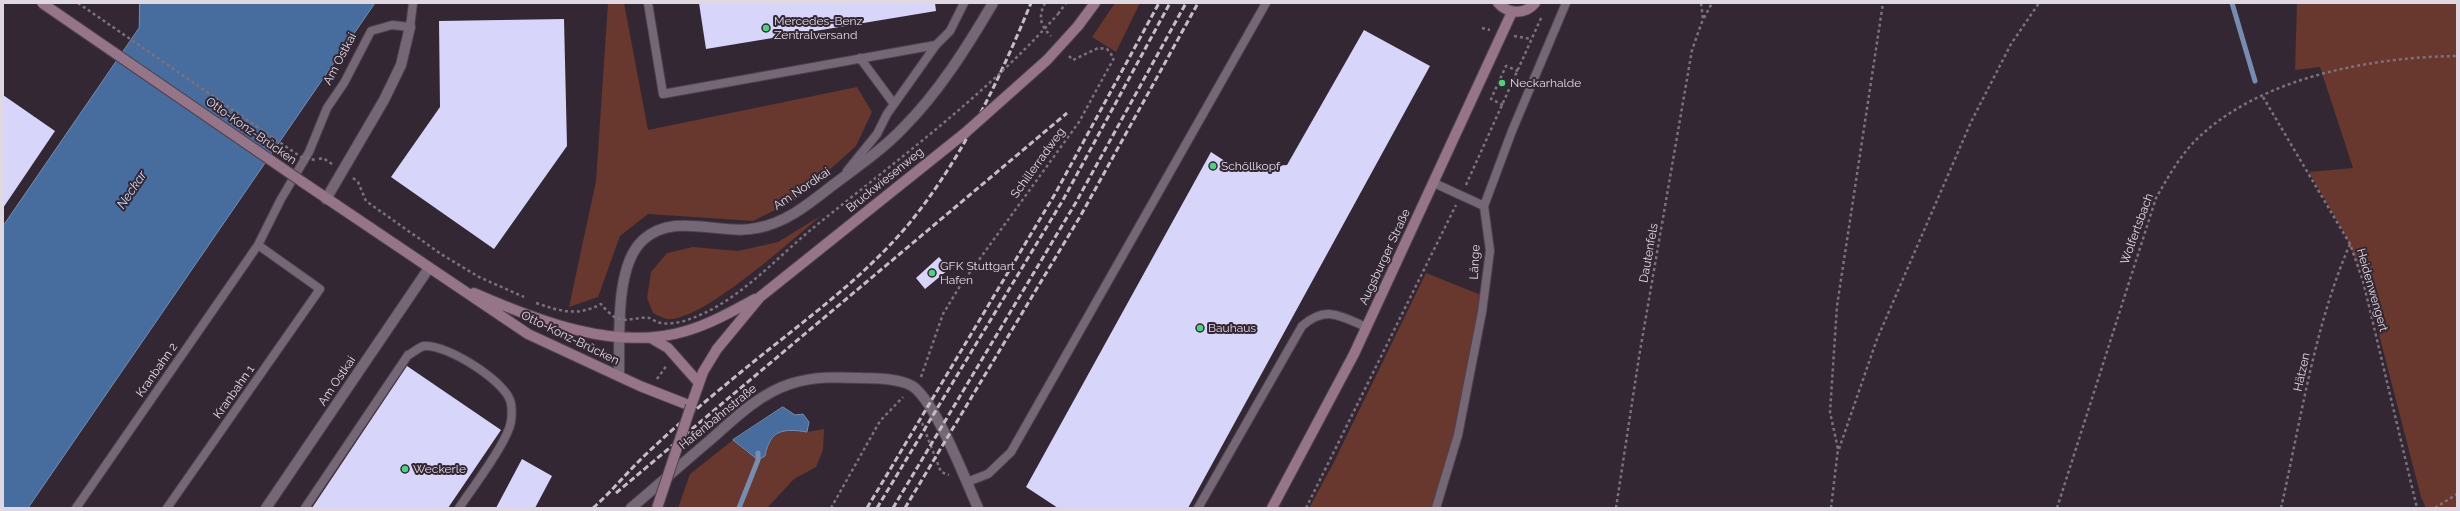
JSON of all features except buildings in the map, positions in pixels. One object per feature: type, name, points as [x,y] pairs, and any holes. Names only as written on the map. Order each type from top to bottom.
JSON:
[{"type":"main road","name":"Otto-Konz-Brücken","points":[[42,3],[326,199],[528,334],[619,376],[691,406]]},
{"type":"main road","name":"Bruckwiesenweg","points":[[699,383],[717,349],[760,297],[965,133],[1042,65],[1078,26],[1095,3]]},
{"type":"main road","points":[[1498,3],[1502,8],[1512,12],[1522,12],[1535,3]]},
{"type":"main road","name":"Augsburger Straße","points":[[1272,508],[1297,465],[1366,327],[1512,12]]},
{"type":"main road","name":"Otto-Konz-Brücken","points":[[446,279],[482,296],[533,316],[590,332],[620,338],[651,338],[687,331],[706,324],[760,297]]},
{"type":"main road","points":[[651,338],[668,348],[699,383]]},
{"type":"main road","name":"Hafenbahnstraße","points":[[658,508],[699,383]]},
{"type":"street","name":"Am Nordkai","points":[[619,376],[623,280],[626,268],[636,248],[643,240],[660,229],[680,226],[740,230],[759,228],[796,212],[883,146],[923,105],[956,62],[993,3]]},
{"type":"street","points":[[326,199],[384,100],[400,65],[410,27]]},
{"type":"street","name":"Am Ostkai","points":[[266,508],[429,268]]},
{"type":"street","name":"Hafenbahnstraße","points":[[631,508],[740,414],[768,393],[790,384],[813,378],[885,378],[914,388],[931,410],[967,482],[978,508]]},
{"type":"lane","points":[[410,27],[414,3]]},
{"type":"lane","points":[[648,3],[663,94],[936,45]]},
{"type":"lane","points":[[842,178],[877,134],[894,104],[936,45],[950,31],[964,3]]},
{"type":"lane","points":[[967,482],[988,474],[1011,452],[1266,3]]},
{"type":"lane","name":"Länge","points":[[1436,508],[1458,435],[1482,312],[1490,251],[1484,206],[1512,131],[1566,3]]},
{"type":"lane","name":"Am Ostkai","points":[[258,245],[280,199],[309,152],[327,108],[344,83],[371,31],[392,25],[410,27]]},
{"type":"lane","points":[[860,58],[894,104]]},
{"type":"lane","points":[[1434,183],[1484,206]]},
{"type":"lane","name":"Kranbahn 1","points":[[167,508],[320,289],[258,245]]},
{"type":"lane","name":"Kranbahn 2","points":[[76,508],[258,245]]},
{"type":"lane","points":[[1198,508],[1302,326],[1314,316],[1329,313],[1366,327]]},
{"type":"lane","points":[[305,508],[408,355],[423,346],[438,347],[475,366],[499,386],[510,400],[511,422],[500,447],[459,508]]},
{"type":"path","points":[[78,3],[301,156],[315,160],[323,158],[358,182],[366,201],[441,254],[479,277],[536,303],[565,312],[589,310],[600,304],[616,318],[621,320],[650,318],[657,323],[666,324],[686,321],[711,310],[735,295],[780,256],[980,92],[1037,38],[1066,3]]},
{"type":"path","points":[[1045,3],[1039,14],[1042,27],[1052,38]]},
{"type":"path","points":[[1700,3],[1703,19]]},
{"type":"path","name":"Dautenfels","points":[[1616,508],[1639,357],[1692,50],[1703,19],[1712,3]]},
{"type":"path","points":[[1838,449],[1830,412],[1837,306],[1884,3]]},
{"type":"path","points":[[1831,508],[1838,449],[1877,339],[1971,122],[2011,44],[2039,3]]},
{"type":"path","points":[[1306,508],[1460,195],[1503,105],[1544,10]]},
{"type":"path","name":"Schillerradweg","points":[[918,380],[925,369],[943,314],[953,297],[1079,122],[1114,58],[1107,49],[1098,48],[1073,60],[1068,54]]},
{"type":"path","name":"Wolfertsbach","points":[[2057,508],[2156,198],[2175,165],[2193,143],[2212,126],[2262,96],[2320,74],[2369,63],[2418,56],[2457,56]]},
{"type":"path","points":[[1503,105],[1491,99],[1506,66],[1518,71]]},
{"type":"path","name":"Heidenwengert","points":[[2262,96],[2350,244],[2363,281],[2418,508]]},
{"type":"path","name":"Hätzen","points":[[2281,508],[2321,327],[2334,281],[2350,244]]},
{"type":"path","points":[[904,396],[908,401]]},
{"type":"path","points":[[831,508],[880,421],[895,405]]},
{"type":"path","points":[[920,417],[941,472],[967,482]]},
{"type":"path","points":[[2435,508],[2457,494]]},
{"type":"shaded area","points":[[608,3],[624,3],[648,130],[857,87],[872,112],[856,146],[797,199],[753,221],[648,214],[620,236],[598,297],[569,307],[596,181]]},
{"type":"shaded area","points":[[1115,3],[1140,3],[1116,52],[1092,37]]},
{"type":"shaded area","points":[[2297,3],[2457,3],[2457,508],[2426,508],[2421,497],[2365,280],[2345,234],[2309,172],[2353,168],[2320,67],[2295,70]]},
{"type":"shaded area","points":[[822,215],[747,277],[702,308],[682,317],[667,319],[653,313],[647,298],[651,272],[667,253],[693,247],[738,251],[778,242]]},
{"type":"shaded area","points":[[1426,273],[1486,297],[1461,420],[1432,508],[1309,508],[1333,464]]},
{"type":"shaded area","points":[[790,429],[807,432],[824,429],[823,450],[816,467],[794,479],[767,508],[678,508],[690,474],[733,440],[748,453],[765,456],[768,446],[773,438]]},
{"type":"water","name":"Neckar","points":[[140,3],[375,3],[28,508],[3,508],[3,226],[139,28]]},
{"type":"water","points":[[783,407],[795,415],[803,414],[809,422],[807,432],[791,430],[779,433],[770,441],[765,456],[758,460],[733,440]]},
{"type":"waterway","points":[[2232,3],[2255,81]]},
{"type":"waterway","points":[[739,508],[758,460],[758,453]]},
{"type":"railway","points":[[593,508],[641,459],[678,425],[808,319],[852,281],[873,262],[912,220],[948,170],[979,116],[1031,3]]},
{"type":"railway","points":[[867,508],[1055,194],[1159,3]]},
{"type":"railway","points":[[877,508],[1063,200],[1170,3]]},
{"type":"railway","points":[[893,508],[1075,204],[1186,3]]},
{"type":"railway","points":[[905,508],[1081,215],[1198,3]]},
{"type":"railway","points":[[616,493],[1067,113]]},
{"type":"place","name":"Mercedes-Benz Zentralversand","points":[[766,28]]},
{"type":"place","name":"Neckarhalde","points":[[1502,83]]},
{"type":"place","name":"Schöllkopf","points":[[1213,166]]},
{"type":"place","name":"GFK Stuttgart Hafen","points":[[932,273]]},
{"type":"place","name":"Bauhaus","points":[[1200,328]]},
{"type":"place","name":"Weckerle","points":[[405,469]]}]
